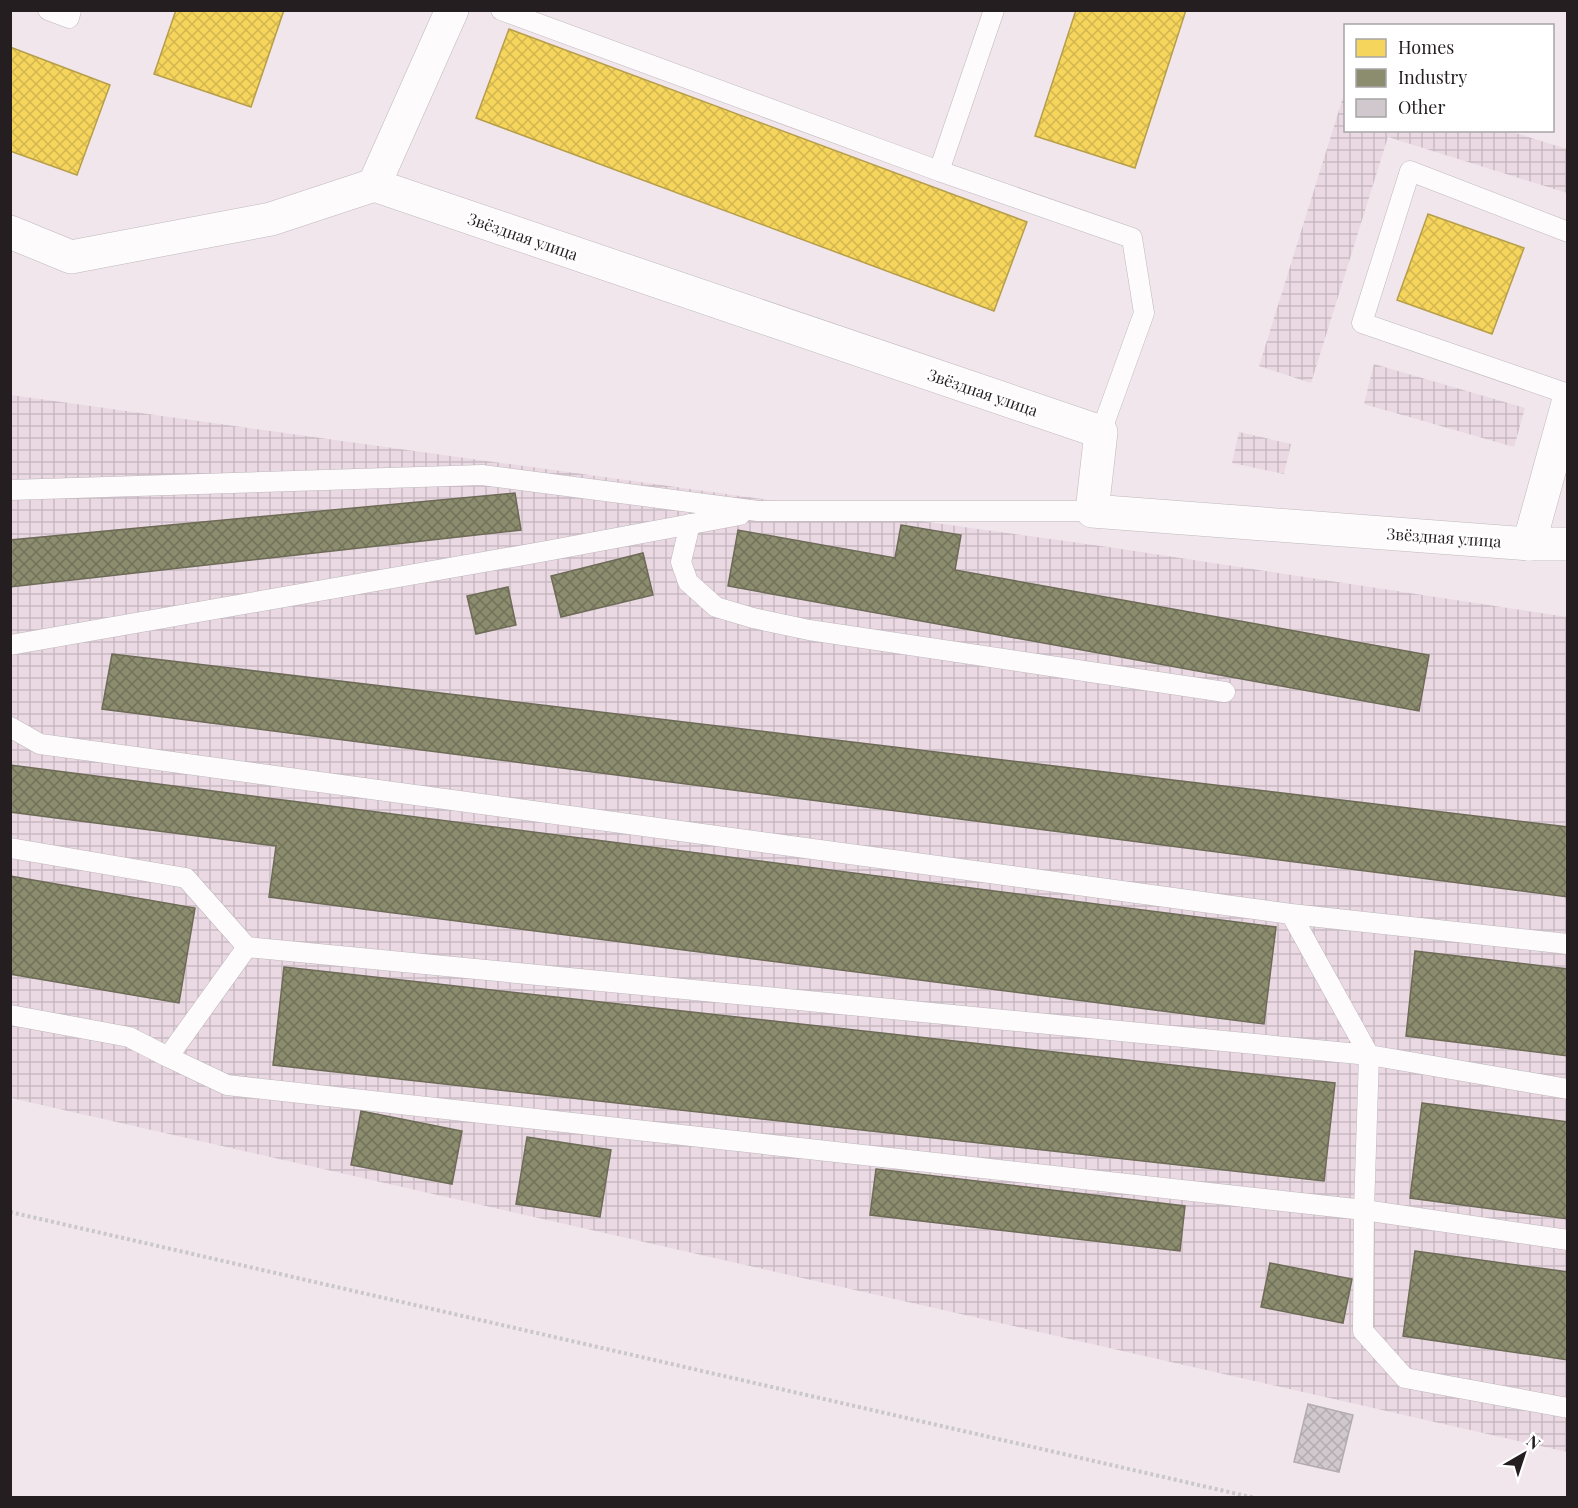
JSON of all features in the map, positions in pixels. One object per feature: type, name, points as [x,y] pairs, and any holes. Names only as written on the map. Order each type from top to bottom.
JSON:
[{"type":"street","points":[[10,232],[71,257],[271,219],[374,185],[452,10]]},
{"type":"street","name":"Звёздная улица","points":[[374,185],[1101,432]]},
{"type":"street","points":[[1529,544],[1568,403]]},
{"type":"street","points":[[1092,512],[1101,432]]},
{"type":"street","name":"Звёздная улица","points":[[1092,512],[1529,544],[1568,544]]},
{"type":"lane","points":[[48,10],[69,18],[71,10]]},
{"type":"lane","points":[[501,10],[939,171],[1132,238],[1144,313],[1101,432]]},
{"type":"lane","points":[[939,171],[994,10]]},
{"type":"lane","points":[[1568,232],[1410,171],[1362,323],[1568,394]]},
{"type":"lane","points":[[10,490],[482,475],[758,511],[1092,512]]},
{"type":"lane","points":[[10,645],[529,555],[758,511]]},
{"type":"lane","points":[[690,524],[681,562],[688,582],[716,607],[809,630],[1225,692]]},
{"type":"lane","points":[[10,727],[40,744],[1291,914],[1568,944]]},
{"type":"lane","points":[[10,848],[186,878],[246,947],[1369,1055],[1568,1089]]},
{"type":"lane","points":[[1291,914],[1369,1055],[1363,1331],[1405,1378],[1568,1408]]},
{"type":"lane","points":[[168,1057],[246,947]]},
{"type":"lane","points":[[10,1016],[129,1037],[227,1085],[1364,1210],[1568,1240]]},
{"type":"path","points":[[10,1212],[1255,1497]]},
{"type":"shaded area","points":[[1344,94],[1344,132],[1512,132],[1567,149],[1567,193],[1388,137],[1311,383],[1259,366]]},
{"type":"shaded area","points":[[1374,364],[1525,408],[1514,447],[1364,404]]},
{"type":"shaded area","points":[[11,395],[1108,547],[1567,617],[1567,1452],[11,1098]]},
{"type":"shaded area","points":[[1239,432],[1291,444],[1284,474],[1232,463]]},
{"type":"building: Homes","points":[[176,10],[284,10],[251,107],[154,74]]},
{"type":"building: Homes","points":[[1076,10],[1186,10],[1135,168],[1035,136]]},
{"type":"building: Homes","points":[[509,29],[1027,222],[994,311],[476,118]]},
{"type":"building: Homes","points":[[10,47],[110,85],[77,175],[10,151]]},
{"type":"building: Homes","points":[[1428,214],[1524,248],[1492,334],[1397,300]]},
{"type":"building: Industry","points":[[515,493],[521,530],[10,587],[10,540]]},
{"type":"building: Industry","points":[[901,525],[961,535],[955,570],[1429,655],[1419,711],[728,586],[738,530],[895,558]]},
{"type":"building: Industry","points":[[643,553],[653,595],[561,617],[551,576]]},
{"type":"building: Industry","points":[[508,587],[516,625],[476,634],[467,596]]},
{"type":"building: Industry","points":[[112,654],[1568,827],[1568,897],[102,709]]},
{"type":"building: Industry","points":[[10,765],[1276,927],[1264,1024],[269,897],[276,846],[10,812]]},
{"type":"building: Industry","points":[[10,876],[195,908],[179,1003],[10,974]]},
{"type":"building: Industry","points":[[1415,951],[1568,969],[1568,1056],[1406,1036]]},
{"type":"building: Industry","points":[[284,967],[1335,1083],[1324,1181],[273,1065]]},
{"type":"building: Industry","points":[[1422,1103],[1568,1122],[1568,1219],[1410,1198]]},
{"type":"building: Industry","points":[[361,1111],[462,1131],[452,1184],[351,1165]]},
{"type":"building: Industry","points":[[527,1137],[611,1150],[600,1217],[516,1204]]},
{"type":"building: Industry","points":[[876,1169],[1185,1206],[1180,1251],[870,1215]]},
{"type":"building: Industry","points":[[1415,1251],[1568,1272],[1568,1360],[1403,1336]]},
{"type":"building: Industry","points":[[1270,1263],[1352,1279],[1343,1323],[1261,1307]]},
{"type":"building: Other","points":[[1308,1404],[1353,1415],[1339,1472],[1294,1462]]}]
